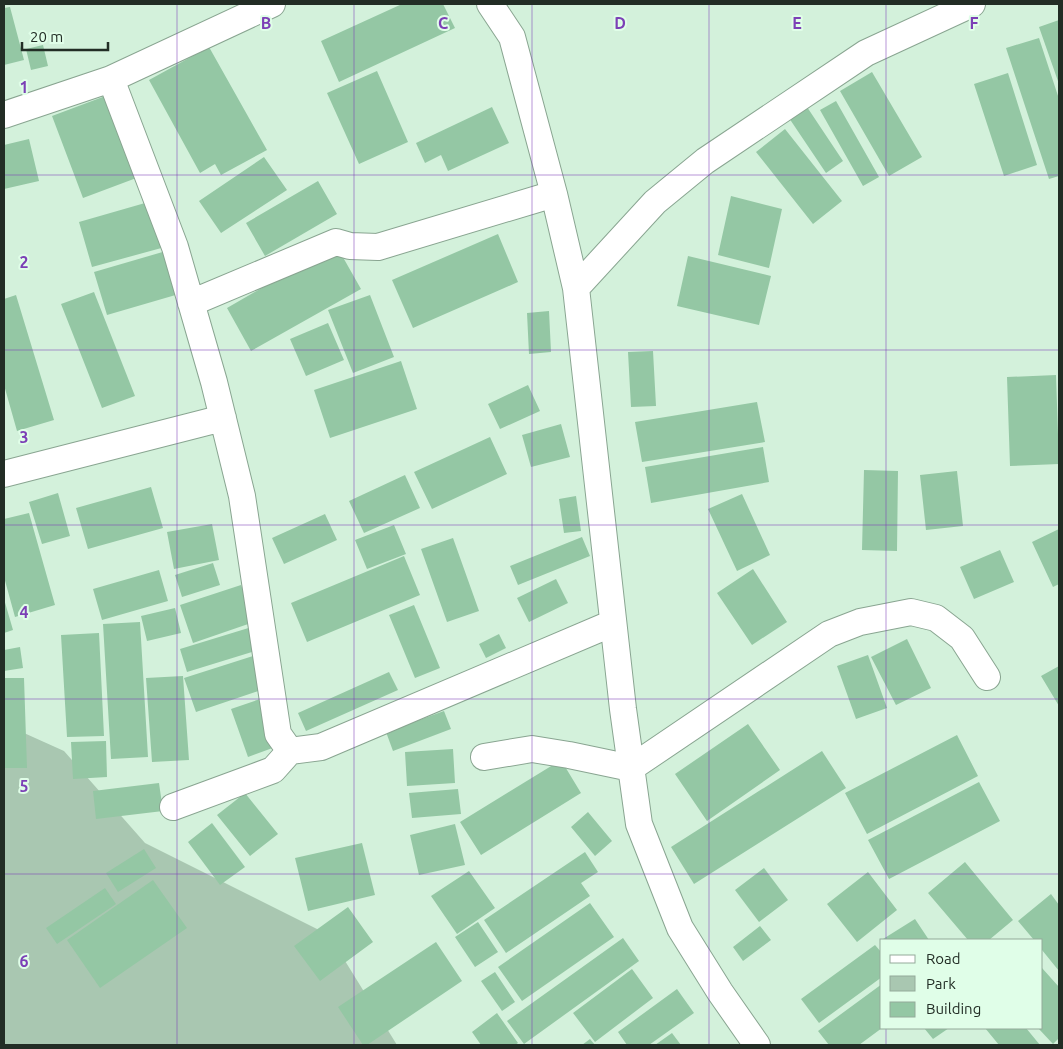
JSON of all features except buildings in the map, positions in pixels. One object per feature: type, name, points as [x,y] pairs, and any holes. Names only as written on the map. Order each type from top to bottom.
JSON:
[{"type":"street","points":[[4,115],[111,79],[272,4]]},
{"type":"street","points":[[490,4],[512,37],[554,194],[576,288],[613,623],[638,824],[680,928],[720,992],[757,1045]]},
{"type":"street","points":[[576,288],[655,202],[705,161],[924,13],[972,4]]},
{"type":"street","points":[[111,79],[175,247],[223,418],[242,496],[278,734],[290,751]]},
{"type":"street","points":[[191,303],[336,242],[350,246],[378,247],[554,194]]},
{"type":"street","points":[[4,474],[223,418]]},
{"type":"street","points":[[484,757],[532,750],[569,755],[631,768],[830,634],[860,622],[911,612],[936,618],[962,638],[987,677]]},
{"type":"street","points":[[174,808],[273,770],[290,751],[321,747],[613,623]]},
{"type":"green space","points":[[4,724],[64,751],[145,843],[329,935],[397,1045],[4,1045]]}]
